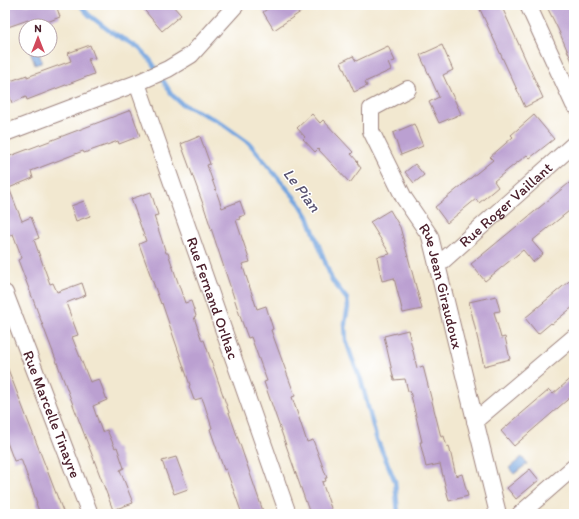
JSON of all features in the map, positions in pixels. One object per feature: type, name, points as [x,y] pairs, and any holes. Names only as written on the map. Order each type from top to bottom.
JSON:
[{"type":"street","points":[[5,132],[143,80],[168,69],[191,55],[236,5]]},
{"type":"street","points":[[528,5],[574,105]]},
{"type":"street","name":"Rue Fernand Orlhac","points":[[143,80],[288,514]]},
{"type":"street","name":"Rue Jean Giraudoux","points":[[408,89],[372,109],[371,131],[404,198],[430,236],[498,514]]},
{"type":"street","name":"Rue Roger Vaillant","points":[[437,266],[574,144]]},
{"type":"street","name":"Rue Marcelle Tinayre","points":[[5,293],[90,514]]},
{"type":"street","points":[[475,421],[574,337]]},
{"type":"street","points":[[520,514],[574,466]]},
{"type":"water","points":[[33,58],[41,58],[42,62],[35,65]]},
{"type":"water","points":[[522,457],[527,464],[514,474],[509,468]]},
{"type":"building","points":[[5,5],[56,5],[60,17],[18,18],[18,23],[5,28]]},
{"type":"building","points":[[140,5],[172,5],[181,15],[162,31]]},
{"type":"building","points":[[273,5],[311,5],[274,30],[263,12]]},
{"type":"building","points":[[478,5],[501,5],[543,98],[525,107]]},
{"type":"building","points":[[546,5],[574,5],[574,66],[558,29]]},
{"type":"building","points":[[90,45],[95,58],[88,59],[94,74],[27,100],[26,97],[12,103],[5,83],[27,75],[27,77],[71,61],[68,53]]},
{"type":"building","points":[[442,45],[453,70],[443,75],[461,114],[439,123],[429,102],[439,97],[420,55]]},
{"type":"building","points":[[388,46],[395,61],[388,63],[391,70],[365,82],[367,86],[354,92],[341,62],[353,56],[356,61]]},
{"type":"building","points":[[131,110],[140,136],[119,144],[118,141],[84,153],[83,151],[31,171],[33,178],[9,188],[22,221],[31,217],[39,238],[34,240],[50,284],[53,283],[57,292],[82,283],[86,295],[66,303],[78,335],[72,337],[90,382],[99,379],[107,400],[93,406],[102,432],[107,430],[115,448],[117,447],[124,468],[120,470],[133,503],[113,510],[18,260],[22,258],[13,234],[8,236],[5,228],[5,158]]},
{"type":"building","points":[[312,114],[320,123],[323,120],[353,152],[351,154],[361,168],[350,183],[318,149],[315,152],[303,139],[305,137],[297,128]]},
{"type":"building","points":[[534,115],[554,139],[530,158],[527,155],[514,165],[494,181],[498,187],[479,203],[476,199],[447,223],[435,207],[493,160],[490,157],[513,137],[511,135]]},
{"type":"building","points":[[414,124],[423,146],[401,155],[393,133]]},
{"type":"building","points":[[200,136],[210,164],[207,165],[222,208],[240,201],[245,215],[236,220],[250,262],[242,264],[257,309],[266,306],[273,329],[271,330],[295,396],[292,397],[307,442],[313,440],[327,478],[325,478],[326,481],[322,482],[333,514],[310,514],[264,382],[267,381],[251,337],[248,338],[241,319],[203,204],[181,144]]},
{"type":"building","points":[[415,164],[424,175],[414,183],[405,172]]},
{"type":"building","points":[[574,179],[574,207],[532,241],[543,254],[533,262],[523,250],[485,281],[471,264]]},
{"type":"building","points":[[151,192],[158,215],[154,216],[166,253],[168,253],[185,303],[191,301],[196,316],[194,317],[202,341],[204,340],[264,514],[242,514],[226,469],[224,470],[210,429],[212,428],[202,398],[194,400],[162,303],[161,304],[139,244],[146,241],[131,199]]},
{"type":"building","points":[[84,201],[90,216],[76,221],[71,206]]},
{"type":"building","points":[[390,210],[400,227],[422,309],[403,313],[394,278],[382,281],[377,257],[390,254],[370,222]]},
{"type":"building","points":[[574,277],[574,306],[538,334],[525,318]]},
{"type":"building","points":[[496,296],[500,311],[494,312],[501,338],[505,337],[510,359],[484,366],[469,302]]},
{"type":"building","points":[[408,330],[417,368],[423,366],[441,437],[444,436],[447,447],[449,446],[456,476],[462,474],[468,496],[449,501],[440,464],[426,467],[420,442],[422,442],[410,391],[408,391],[405,379],[394,380],[384,336]]},
{"type":"building","points":[[5,364],[64,514],[40,514],[21,459],[14,461],[5,437]]},
{"type":"building","points":[[574,376],[574,394],[514,446],[501,431],[549,390],[553,394]]},
{"type":"building","points":[[176,457],[188,489],[174,494],[162,461]]},
{"type":"building","points":[[530,469],[539,480],[516,499],[507,488]]},
{"type":"waterway","name":"Le Pian","points":[[80,5],[89,15],[111,32],[140,49],[151,61],[172,95],[182,104],[218,121],[249,143],[300,204],[308,217],[332,280],[347,299],[348,307],[345,323],[346,340],[361,380],[376,437],[395,481],[398,514]]}]
